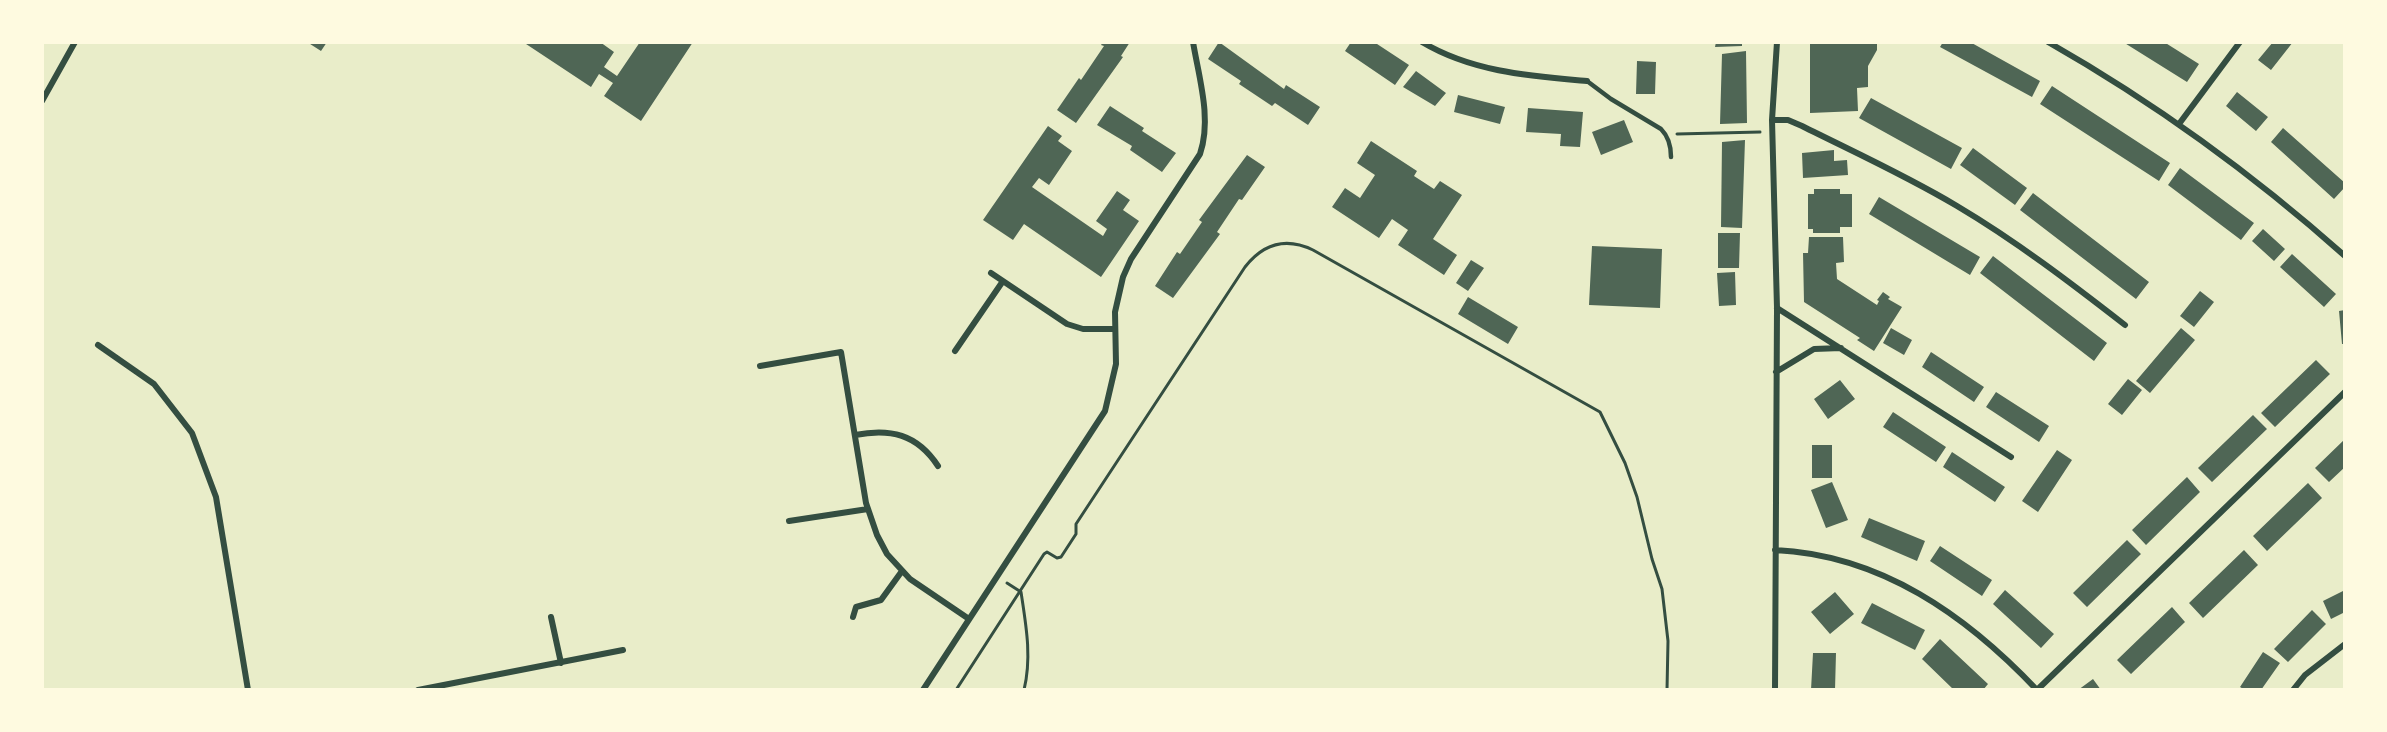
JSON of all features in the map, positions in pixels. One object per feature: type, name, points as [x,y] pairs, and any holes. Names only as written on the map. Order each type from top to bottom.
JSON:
[{"type":"street","points":[[42,101],[75,42]]},
{"type":"street","points":[[922,690],[1105,411],[1116,364],[1115,312],[1119,291],[1131,259],[1200,154],[1204,143],[1205,122],[1193,42]]},
{"type":"street","points":[[1422,42],[1454,58],[1507,73],[1587,81]]},
{"type":"street","points":[[1775,690],[1777,308],[1772,120],[1777,42]]},
{"type":"street","points":[[2048,42],[2132,92],[2179,124],[2238,167],[2345,256]]},
{"type":"street","points":[[2179,124],[2240,42]]},
{"type":"street","points":[[1772,120],[1788,120],[1802,126],[1958,206],[2075,287],[2125,325]]},
{"type":"street","points":[[991,273],[1067,324],[1083,329],[1115,329]]},
{"type":"street","points":[[955,351],[1003,281]]},
{"type":"street","points":[[1777,308],[2010,457]]},
{"type":"street","points":[[98,345],[154,384],[192,433],[216,497],[248,690]]},
{"type":"street","points":[[1776,372],[1814,349],[1841,348]]},
{"type":"street","points":[[760,366],[841,352],[870,520],[887,554],[902,571],[922,588],[969,619]]},
{"type":"street","points":[[1775,550],[1842,562],[1913,590],[1964,622],[2000,653],[2037,690],[2345,392]]},
{"type":"street","points":[[855,435],[886,430],[898,433],[930,454],[938,466]]},
{"type":"street","points":[[789,521],[868,509]]},
{"type":"street","points":[[853,616],[856,607],[881,600],[902,571]]},
{"type":"street","points":[[551,617],[561,663]]},
{"type":"street","points":[[2293,690],[2305,675],[2345,644]]},
{"type":"street","points":[[418,690],[623,650]]},
{"type":"lane","points":[[1587,81],[1666,134],[1671,146],[1671,158]]},
{"type":"path","points":[[1666,134],[1773,131]]},
{"type":"path","points":[[956,690],[1044,554],[1047,552],[1057,558],[1062,557],[1076,534],[1076,524],[1245,267],[1254,256],[1266,248],[1288,242],[1313,250],[1600,412],[1625,463],[1637,497],[1662,589],[1668,640],[1667,690]]},
{"type":"path","points":[[998,576],[1020,592],[1029,654],[1024,690]]},
{"type":"building","points":[[307,42],[327,42],[321,51]]},
{"type":"building","points":[[523,42],[600,42],[614,52],[604,67],[617,76],[640,42],[693,42],[641,121],[604,96],[613,83],[599,74],[591,87]]},
{"type":"building","points":[[1103,42],[1130,42],[1121,56],[1123,57],[1076,123],[1057,110],[1104,46],[1101,45]]},
{"type":"building","points":[[1219,42],[1284,89],[1286,85],[1320,107],[1308,125],[1275,103],[1272,106],[1239,84],[1241,81],[1208,59]]},
{"type":"building","points":[[1351,42],[1374,42],[1409,65],[1395,85],[1345,51]]},
{"type":"building","points":[[1716,42],[1742,42],[1742,46],[1715,47]]},
{"type":"building","points":[[1810,42],[1877,42],[1877,50],[1868,66],[1868,87],[1857,88],[1858,111],[1810,113]]},
{"type":"building","points":[[1943,42],[1970,42],[2040,81],[2032,97],[1940,47]]},
{"type":"building","points":[[2123,42],[2164,42],[2199,64],[2187,82]]},
{"type":"building","points":[[2273,42],[2293,42],[2271,70],[2258,60]]},
{"type":"building","points":[[1746,51],[1747,123],[1720,124],[1722,54]]},
{"type":"building","points":[[1637,61],[1656,62],[1655,94],[1636,94]]},
{"type":"building","points":[[1416,71],[1446,93],[1435,106],[1403,87]]},
{"type":"building","points":[[2052,86],[2170,163],[2159,181],[2040,104]]},
{"type":"building","points":[[2237,92],[2268,117],[2256,131],[2226,106]]},
{"type":"building","points":[[1458,95],[1505,107],[1500,124],[1454,112]]},
{"type":"building","points":[[1871,98],[1962,148],[1951,169],[1859,118]]},
{"type":"building","points":[[1110,106],[1144,128],[1142,131],[1176,153],[1162,172],[1130,150],[1132,146],[1097,125]]},
{"type":"building","points":[[1528,108],[1583,112],[1580,147],[1560,146],[1561,134],[1526,132]]},
{"type":"building","points":[[1624,120],[1633,142],[1601,155],[1592,132]]},
{"type":"building","points":[[1048,126],[1062,136],[1058,141],[1072,151],[1049,185],[1039,178],[1032,187],[1103,236],[1107,229],[1096,221],[1117,191],[1130,200],[1123,210],[1139,221],[1101,277],[1024,224],[1013,240],[983,220]]},
{"type":"building","points":[[2283,128],[2345,183],[2345,187],[2334,199],[2271,142]]},
{"type":"building","points":[[1745,140],[1742,228],[1721,227],[1722,142]]},
{"type":"building","points":[[1371,141],[1417,171],[1414,176],[1434,189],[1440,181],[1462,195],[1433,239],[1457,255],[1444,275],[1398,245],[1408,230],[1392,219],[1379,238],[1332,207],[1345,188],[1360,198],[1375,175],[1357,163]]},
{"type":"building","points":[[1973,148],[2027,188],[2015,205],[1960,165]]},
{"type":"building","points":[[1834,150],[1834,161],[1847,160],[1848,175],[1803,178],[1802,153]]},
{"type":"building","points":[[1247,155],[1265,167],[1242,200],[1239,199],[1217,232],[1220,234],[1173,298],[1155,286],[1177,252],[1180,254],[1202,222],[1199,220]]},
{"type":"building","points":[[2180,168],[2254,223],[2241,240],[2168,185]]},
{"type":"building","points":[[1814,189],[1840,189],[1840,194],[1852,194],[1852,227],[1840,227],[1840,233],[1813,233],[1813,229],[1808,229],[1808,194],[1814,194]]},
{"type":"building","points":[[2033,193],[2149,282],[2136,299],[2020,210]]},
{"type":"building","points":[[1879,197],[1980,257],[1970,275],[1869,214]]},
{"type":"building","points":[[2263,229],[2285,249],[2274,261],[2252,241]]},
{"type":"building","points":[[1718,233],[1740,233],[1739,268],[1718,268]]},
{"type":"building","points":[[1809,237],[1843,237],[1844,262],[1836,263],[1837,279],[1877,305],[1879,301],[1877,300],[1883,292],[1890,297],[1888,299],[1902,307],[1874,351],[1857,340],[1860,338],[1804,302],[1803,253],[1808,253]]},
{"type":"building","points":[[1592,246],[1662,249],[1660,308],[1589,305]]},
{"type":"building","points":[[2292,254],[2336,294],[2324,307],[2280,267]]},
{"type":"building","points":[[1993,256],[2107,343],[2094,361],[1980,273]]},
{"type":"building","points":[[1471,260],[1484,268],[1468,291],[1456,283]]},
{"type":"building","points":[[1735,272],[1736,305],[1719,306],[1717,273]]},
{"type":"building","points":[[2200,291],[2214,302],[2194,327],[2180,316]]},
{"type":"building","points":[[1468,297],[1518,327],[1508,344],[1458,314]]},
{"type":"building","points":[[2345,310],[2345,344],[2342,344],[2339,311]]},
{"type":"building","points":[[1891,328],[1912,340],[1904,355],[1883,343]]},
{"type":"building","points":[[2181,328],[2195,340],[2150,393],[2136,381]]},
{"type":"building","points":[[1931,352],[1984,387],[1974,402],[1922,367]]},
{"type":"building","points":[[2316,360],[2330,374],[2275,427],[2261,413]]},
{"type":"building","points":[[2128,379],[2142,390],[2122,415],[2108,404]]},
{"type":"building","points":[[1840,380],[1855,399],[1828,419],[1814,399]]},
{"type":"building","points":[[1996,392],[2049,426],[2039,442],[1986,407]]},
{"type":"building","points":[[1893,412],[1946,447],[1936,462],[1883,427]]},
{"type":"building","points":[[2253,415],[2267,429],[2212,482],[2198,468]]},
{"type":"building","points":[[2345,439],[2345,467],[2329,482],[2315,468]]},
{"type":"building","points":[[1812,445],[1832,445],[1832,478],[1812,478]]},
{"type":"building","points":[[2057,450],[2072,460],[2038,512],[2022,501]]},
{"type":"building","points":[[1952,452],[2005,487],[1995,502],[1943,467]]},
{"type":"building","points":[[2187,477],[2200,492],[2146,545],[2132,530]]},
{"type":"building","points":[[1832,482],[1848,520],[1826,528],[1811,490]]},
{"type":"building","points":[[2308,483],[2322,498],[2267,551],[2253,536]]},
{"type":"building","points":[[1869,518],[1925,541],[1917,561],[1861,537]]},
{"type":"building","points":[[2127,540],[2141,554],[2087,607],[2073,593]]},
{"type":"building","points":[[1940,546],[1992,580],[1982,596],[1930,561]]},
{"type":"building","points":[[2244,550],[2258,565],[2203,618],[2189,603]]},
{"type":"building","points":[[2005,590],[2054,634],[2041,648],[1993,604]]},
{"type":"building","points":[[2345,590],[2345,612],[2331,619],[2323,601]]},
{"type":"building","points":[[1835,592],[1854,614],[1830,634],[1811,612]]},
{"type":"building","points":[[1872,603],[1925,630],[1915,650],[1861,623]]},
{"type":"building","points":[[2172,607],[2185,622],[2131,674],[2117,660]]},
{"type":"building","points":[[2312,610],[2326,624],[2288,662],[2274,649]]},
{"type":"building","points":[[1940,639],[1988,684],[1983,690],[1954,690],[1922,659]]},
{"type":"building","points":[[2263,652],[2280,663],[2261,690],[2245,690],[2240,687]]},
{"type":"building","points":[[1813,653],[1836,653],[1835,690],[1811,690]]},
{"type":"building","points":[[2093,679],[2101,690],[2078,690]]}]
